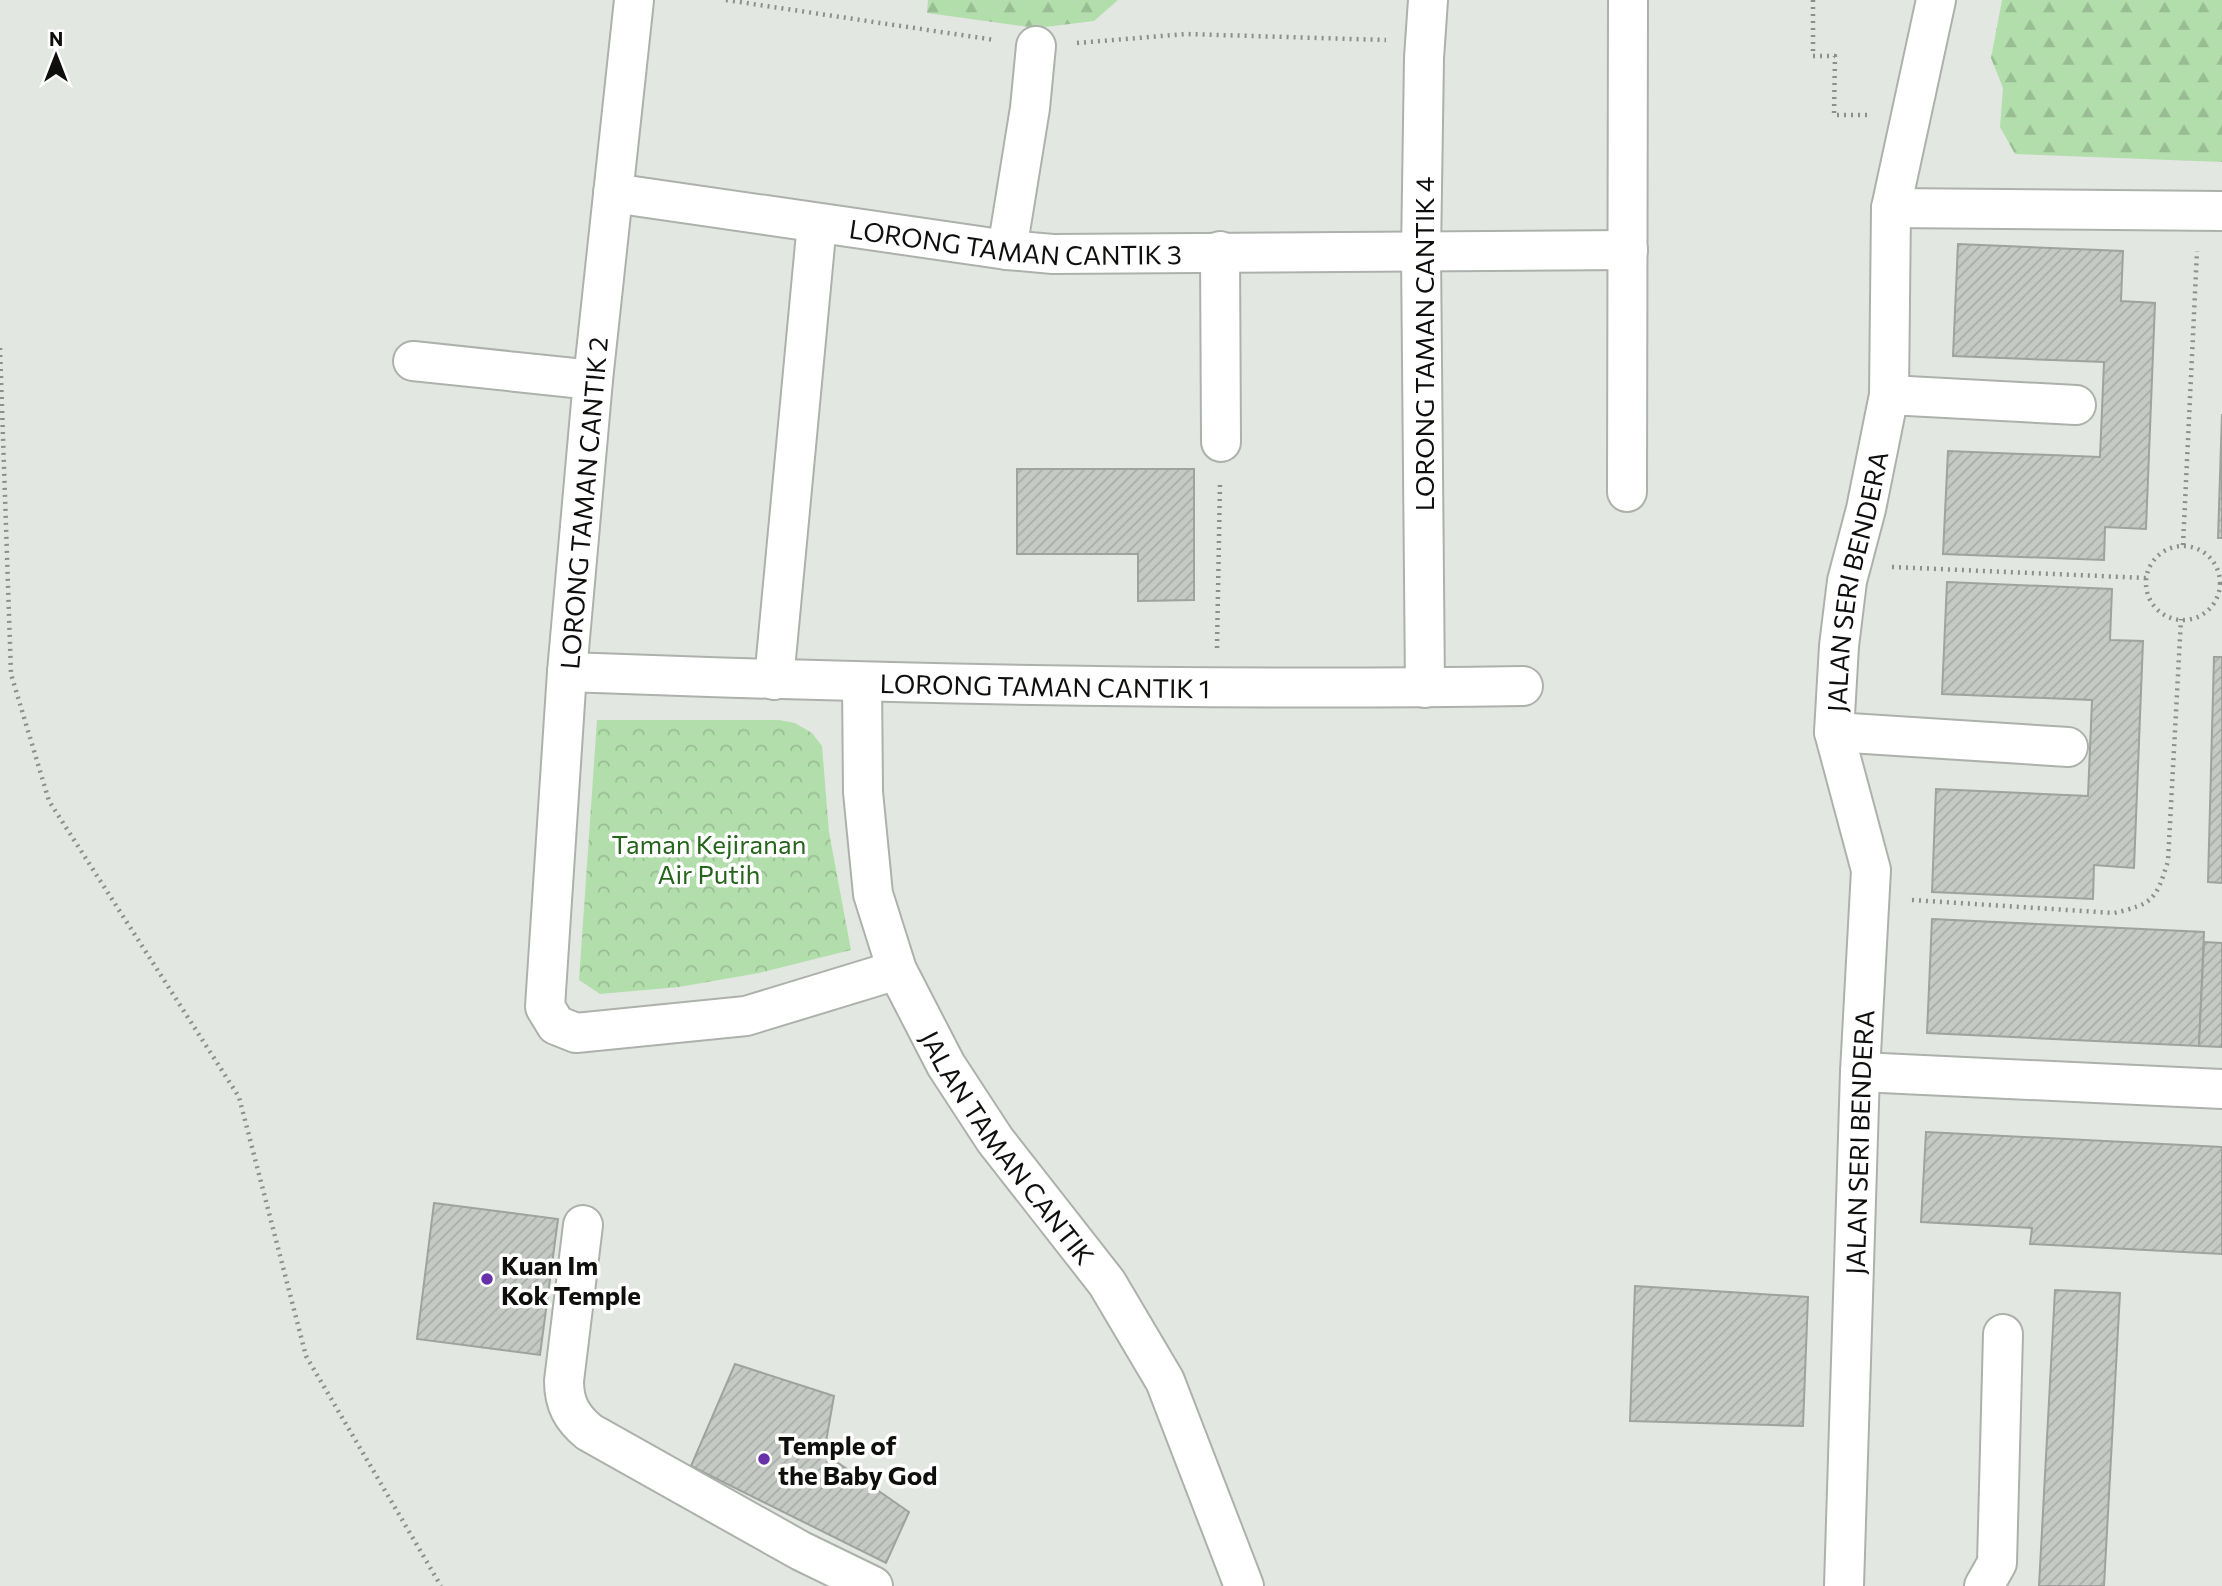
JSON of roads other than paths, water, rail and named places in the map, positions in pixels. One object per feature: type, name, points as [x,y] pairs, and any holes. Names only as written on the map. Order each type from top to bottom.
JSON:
[{"type":"street","name":"LORONG TAMAN CANTIK 4","points":[[1425,688],[1422,253],[1424,58],[1428,0]]},
{"type":"street","points":[[1627,492],[1628,0]]},
{"type":"street","name":"JALAN SERI BENDERA","points":[[1844,1586],[1860,1072],[1871,870],[1834,732],[1839,646],[1851,566],[1866,509],[1889,395],[1891,208],[1936,0]]},
{"type":"street","name":"LORONG TAMAN CANTIK 2","points":[[634,1],[593,380],[567,672],[545,1007],[556,1025],[576,1033],[707,1020],[746,1016],[897,971]]},
{"type":"street","points":[[1007,250],[1030,108],[1036,46]]},
{"type":"street","name":"LORONG TAMAN CANTIK 3","points":[[613,193],[1007,250],[1053,254],[1628,250]]},
{"type":"street","points":[[1891,208],[2210,211]]},
{"type":"street","points":[[774,680],[817,223]]},
{"type":"street","points":[[1220,251],[1221,442]]},
{"type":"street","points":[[413,361],[593,380]]},
{"type":"street","points":[[1889,395],[2076,405]]},
{"type":"street","name":"LORONG TAMAN CANTIK 1","points":[[567,672],[862,682],[1425,688],[1523,686]]},
{"type":"street","name":"JALAN TAMAN CANTIK","points":[[862,682],[863,792],[873,894],[897,971],[946,1065],[995,1140],[1107,1283],[1165,1381],[1244,1586]]},
{"type":"street","points":[[1834,732],[2068,747]]},
{"type":"street","points":[[1860,1072],[2222,1089]]},
{"type":"street","points":[[583,1225],[564,1381],[564,1396],[577,1422],[589,1432],[801,1551],[873,1586]]},
{"type":"street","points":[[1984,1586],[1997,1563],[2003,1334]]},
{"type":"place","name":"Kuan Im Kok Temple","points":[[487,1279]]},
{"type":"place","name":"Temple of the Baby God","points":[[764,1459]]},
{"type":"park label","name":"Taman Kejiranan Air Putih","points":[[709,858]]}]
